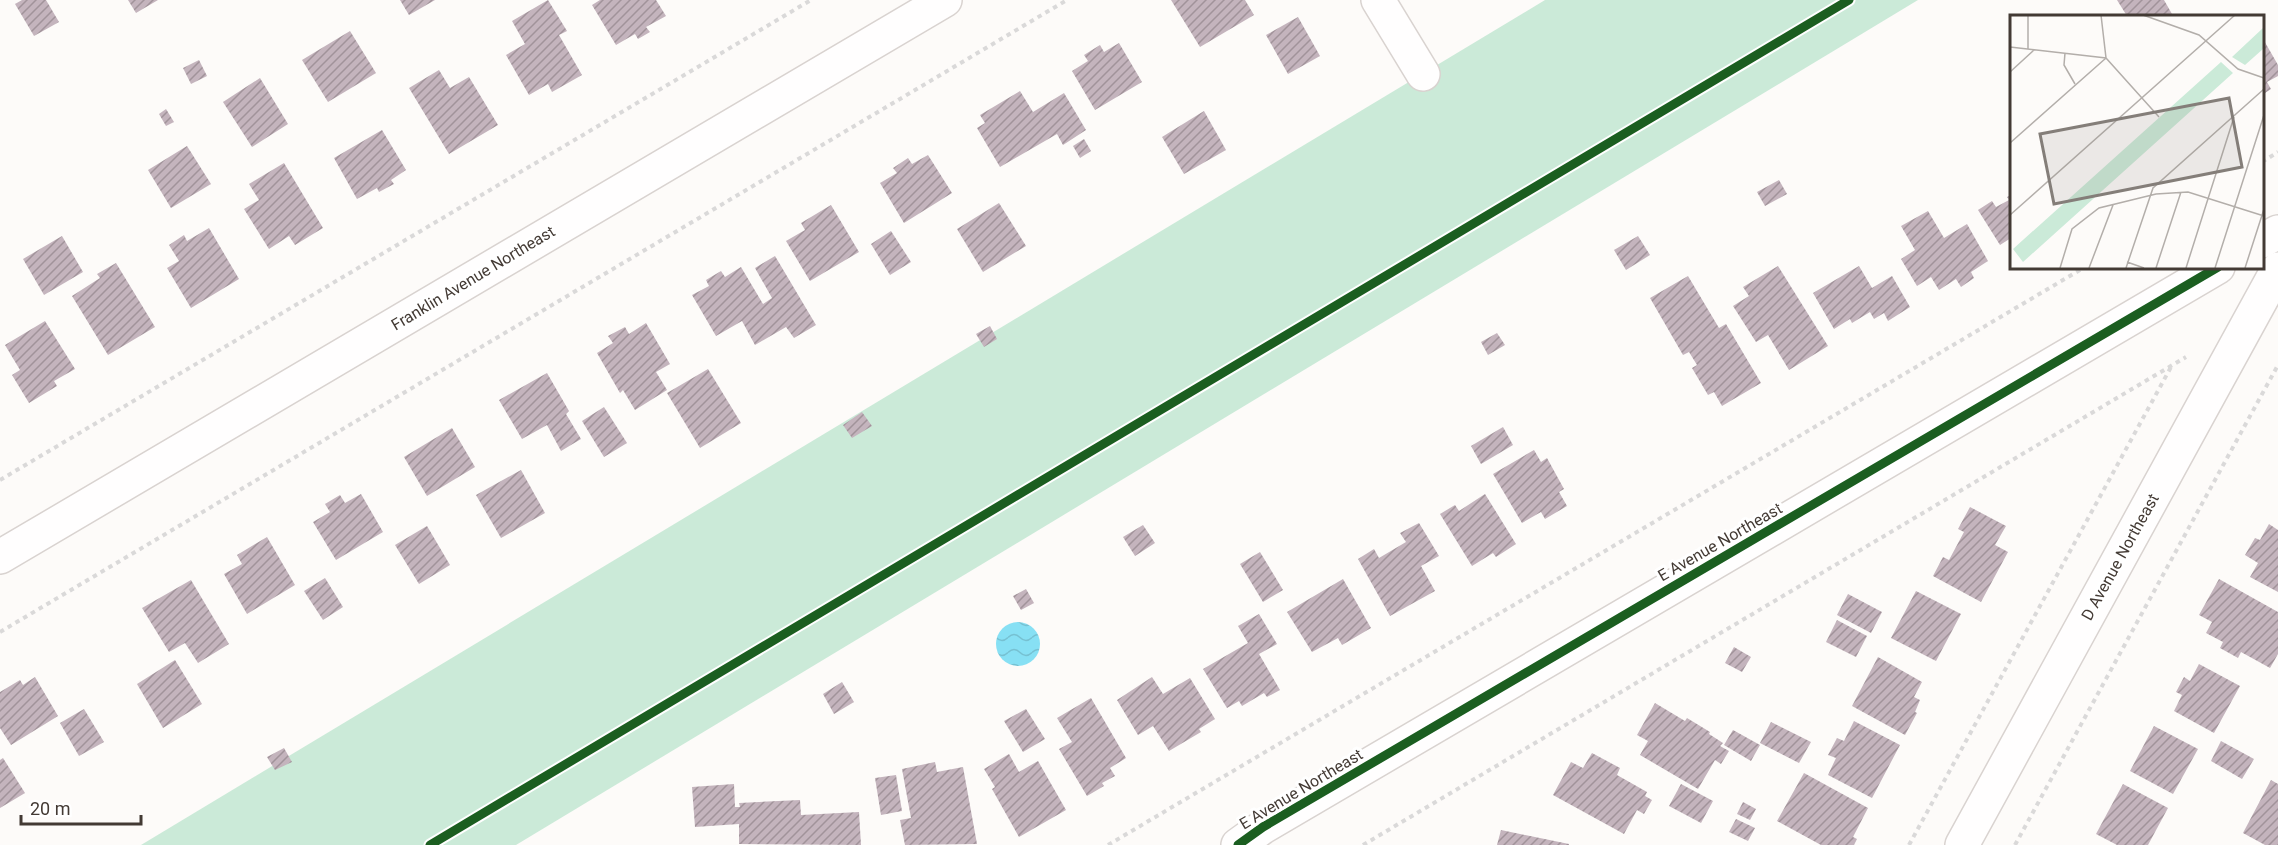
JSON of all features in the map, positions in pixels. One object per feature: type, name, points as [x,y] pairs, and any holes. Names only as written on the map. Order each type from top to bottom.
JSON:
[{"type":"street","name":"Franklin Avenue Northeast","points":[[0,557],[945,0]]},
{"type":"street","points":[[1378,0],[1423,74]]},
{"type":"street","points":[[2263,240],[2278,232]]},
{"type":"street","name":"E Avenue Northeast","points":[[1238,845],[1273,821],[2216,268]]},
{"type":"street","name":"D Avenue Northeast","points":[[1962,845],[2278,269]]},
{"type":"path","points":[[0,480],[811,0]]},
{"type":"path","points":[[0,632],[1067,0]]},
{"type":"path","points":[[2263,161],[2278,152]]},
{"type":"path","points":[[1108,845],[2083,268]]},
{"type":"path","points":[[1363,845],[2190,355]]},
{"type":"path","points":[[2015,845],[2278,364]]},
{"type":"path","points":[[1909,845],[2171,366]]},
{"type":"green space","points":[[1545,0],[1918,0],[516,845],[141,845]]},
{"type":"water","points":[[1018,622],[1027,623],[1034,628],[1039,635],[1039,653],[1034,660],[1027,665],[1018,666],[1009,665],[1002,660],[997,653],[996,644],[997,635],[1002,628],[1009,623]]},
{"type":"building","points":[[22,0],[46,0],[59,22],[34,36],[15,4]]},
{"type":"building","points":[[128,0],[158,0],[136,13]]},
{"type":"building","points":[[400,0],[435,0],[409,15]]},
{"type":"building","points":[[548,0],[567,31],[559,35],[582,75],[552,92],[548,84],[529,95],[506,55],[525,44],[512,21]]},
{"type":"building","points":[[600,0],[656,0],[666,16],[646,27],[650,32],[638,39],[635,34],[616,45],[592,5]]},
{"type":"building","points":[[1171,0],[1245,0],[1254,15],[1200,47]]},
{"type":"building","points":[[2117,0],[2164,0],[2172,14],[2170,15],[2126,15]]},
{"type":"building","points":[[1298,17],[1320,56],[1288,74],[1266,35]]},
{"type":"building","points":[[350,31],[376,73],[328,102],[302,60]]},
{"type":"building","points":[[2263,39],[2278,65],[2278,76],[2267,82],[2271,89],[2263,94]]},
{"type":"building","points":[[1119,43],[1142,82],[1095,110],[1072,71],[1088,61],[1084,55],[1100,45],[1104,52]]},
{"type":"building","points":[[199,60],[207,76],[191,84],[183,68]]},
{"type":"building","points":[[439,70],[450,88],[469,77],[498,125],[449,154],[409,88]]},
{"type":"building","points":[[260,78],[288,124],[252,147],[223,102]]},
{"type":"building","points":[[1020,91],[1033,112],[1064,93],[1086,130],[1063,145],[1057,134],[1000,167],[977,128],[985,123],[980,115]]},
{"type":"building","points":[[166,109],[174,122],[166,126],[159,114]]},
{"type":"building","points":[[1204,111],[1226,150],[1184,174],[1162,137]]},
{"type":"building","points":[[382,130],[406,170],[391,180],[394,184],[379,192],[377,188],[357,199],[334,158]]},
{"type":"building","points":[[1084,139],[1091,151],[1080,158],[1073,146]]},
{"type":"building","points":[[187,146],[211,184],[171,208],[148,170]]},
{"type":"building","points":[[928,155],[952,193],[904,223],[880,183],[897,173],[893,168],[908,158],[912,164]]},
{"type":"building","points":[[284,163],[323,228],[295,245],[289,236],[269,249],[244,209],[259,200],[249,184]]},
{"type":"building","points":[[1779,180],[1787,194],[1765,206],[1757,192]]},
{"type":"building","points":[[2010,196],[2010,239],[2000,245],[1978,210],[1992,201],[1996,207],[2009,200],[2007,197]]},
{"type":"building","points":[[999,203],[1026,246],[983,272],[957,229]]},
{"type":"building","points":[[831,205],[859,252],[810,281],[786,241],[805,230],[801,223]]},
{"type":"building","points":[[1928,211],[1944,238],[1967,224],[1988,261],[1971,272],[1974,278],[1961,287],[1956,279],[1939,290],[1931,277],[1917,286],[1901,259],[1915,250],[1901,226]]},
{"type":"building","points":[[209,228],[239,279],[191,308],[167,268],[179,261],[169,245],[184,235],[187,241]]},
{"type":"building","points":[[891,231],[911,262],[890,275],[871,244]]},
{"type":"building","points":[[62,236],[83,272],[44,295],[23,259]]},
{"type":"building","points":[[1638,236],[1650,255],[1626,270],[1614,250]]},
{"type":"building","points":[[775,256],[816,325],[794,338],[786,327],[755,345],[742,321],[716,336],[692,295],[709,286],[706,280],[721,271],[725,277],[741,267],[763,304],[772,298],[755,268]]},
{"type":"building","points":[[116,263],[155,327],[108,355],[72,296],[100,278],[97,274]]},
{"type":"building","points":[[1778,266],[1828,346],[1789,370],[1768,335],[1756,342],[1733,306],[1749,296],[1743,287]]},
{"type":"building","points":[[1859,266],[1872,288],[1892,276],[1910,307],[1888,321],[1884,313],[1874,319],[1870,312],[1852,323],[1850,319],[1834,329],[1813,293]]},
{"type":"building","points":[[1688,276],[1719,328],[1726,324],[1761,383],[1722,406],[1714,392],[1708,395],[1692,368],[1697,365],[1689,352],[1683,355],[1650,298]]},
{"type":"building","points":[[45,321],[75,369],[54,381],[57,386],[29,403],[12,375],[20,370],[5,345]]},
{"type":"building","points":[[646,323],[670,364],[656,372],[667,390],[635,410],[623,390],[620,393],[597,353],[613,343],[608,336],[625,327],[629,334]]},
{"type":"building","points":[[990,326],[997,339],[984,347],[976,334]]},
{"type":"building","points":[[1497,333],[1505,345],[1488,355],[1481,342]]},
{"type":"building","points":[[708,369],[741,423],[700,448],[667,393]]},
{"type":"building","points":[[547,373],[569,411],[566,414],[581,439],[561,451],[547,425],[522,439],[499,400]]},
{"type":"building","points":[[604,407],[627,443],[604,457],[582,421]]},
{"type":"building","points":[[862,412],[872,426],[852,438],[843,425]]},
{"type":"building","points":[[1503,427],[1513,445],[1481,464],[1471,446]]},
{"type":"building","points":[[452,428],[475,467],[427,496],[404,457]]},
{"type":"building","points":[[1534,450],[1541,462],[1547,458],[1564,489],[1559,492],[1567,506],[1545,519],[1541,512],[1522,523],[1493,474]]},
{"type":"building","points":[[521,470],[545,513],[501,538],[476,495]]},
{"type":"building","points":[[361,494],[383,532],[336,560],[313,522],[330,512],[325,504],[340,495],[345,503]]},
{"type":"building","points":[[1485,494],[1516,544],[1496,557],[1493,553],[1472,566],[1440,514],[1455,505],[1459,511]]},
{"type":"building","points":[[1970,507],[2006,526],[1995,545],[2008,552],[1981,602],[1933,576],[1943,557],[1949,560],[1964,532],[1958,529]]},
{"type":"building","points":[[1419,523],[1439,556],[1421,566],[1435,591],[1390,616],[1358,559],[1374,549],[1379,558],[1406,542],[1400,533]]},
{"type":"building","points":[[2269,524],[2278,530],[2278,592],[2250,577],[2258,563],[2245,555],[2255,538],[2260,540]]},
{"type":"building","points":[[1143,525],[1155,543],[1135,556],[1123,537]]},
{"type":"building","points":[[427,526],[450,565],[419,584],[395,545]]},
{"type":"building","points":[[267,537],[295,585],[247,614],[224,574],[242,564],[237,555]]},
{"type":"building","points":[[1260,552],[1283,590],[1263,602],[1240,564]]},
{"type":"building","points":[[325,578],[343,607],[323,620],[304,591]]},
{"type":"building","points":[[1343,579],[1371,628],[1342,645],[1338,638],[1312,652],[1287,612]]},
{"type":"building","points":[[2219,579],[2278,612],[2278,654],[2270,668],[2241,652],[2238,658],[2220,648],[2223,642],[2206,633],[2212,622],[2199,615]]},
{"type":"building","points":[[191,580],[229,644],[198,663],[185,643],[169,652],[142,608]]},
{"type":"building","points":[[1026,589],[1034,603],[1021,610],[1013,596]]},
{"type":"building","points":[[1916,591],[1961,614],[1936,661],[1891,638]]},
{"type":"building","points":[[1848,594],[1882,612],[1871,633],[1837,615]]},
{"type":"building","points":[[1259,614],[1277,644],[1259,654],[1280,690],[1267,697],[1264,693],[1242,706],[1239,701],[1227,708],[1203,669],[1248,643],[1238,626]]},
{"type":"building","points":[[1837,620],[1867,636],[1856,657],[1826,642]]},
{"type":"building","points":[[1734,647],[1751,657],[1742,672],[1725,663]]},
{"type":"building","points":[[1878,657],[1922,682],[1914,697],[1920,700],[1915,712],[1917,713],[1905,735],[1852,706]]},
{"type":"building","points":[[175,660],[202,704],[163,728],[137,684]]},
{"type":"building","points":[[2199,664],[2240,686],[2214,733],[2174,711],[2182,695],[2176,692],[2184,677],[2190,681]]},
{"type":"building","points":[[35,677],[58,716],[11,745],[0,728],[0,692],[20,680],[23,685]]},
{"type":"building","points":[[1152,677],[1163,694],[1190,678],[1215,719],[1199,729],[1201,732],[1169,751],[1153,726],[1138,735],[1117,700]]},
{"type":"building","points":[[842,682],[854,702],[834,714],[823,694]]},
{"type":"building","points":[[1091,698],[1126,758],[1110,768],[1115,776],[1102,783],[1104,786],[1087,796],[1059,749],[1072,742],[1057,718]]},
{"type":"building","points":[[1655,703],[1685,721],[1687,718],[1710,732],[1709,734],[1723,743],[1720,746],[1729,751],[1721,764],[1715,760],[1698,789],[1640,755],[1648,741],[1637,735]]},
{"type":"building","points":[[84,709],[104,742],[79,756],[60,723]]},
{"type":"building","points":[[1026,709],[1045,739],[1023,752],[1004,721]]},
{"type":"building","points":[[1854,721],[1900,745],[1872,798],[1828,775],[1836,758],[1828,755],[1837,738],[1844,741]]},
{"type":"building","points":[[1771,722],[1811,742],[1799,763],[1760,743]]},
{"type":"building","points":[[2154,726],[2198,749],[2173,794],[2130,771]]},
{"type":"building","points":[[1733,730],[1760,745],[1751,761],[1724,745]]},
{"type":"building","points":[[2221,741],[2254,759],[2242,779],[2211,761]]},
{"type":"building","points":[[284,748],[292,762],[275,770],[267,757]]},
{"type":"building","points":[[1592,753],[1620,768],[1617,775],[1647,792],[1645,796],[1652,800],[1644,814],[1637,810],[1624,834],[1553,795],[1571,762],[1583,768]]},
{"type":"building","points":[[1009,754],[1019,772],[1038,761],[1066,810],[1019,837],[992,789],[995,787],[984,769]]},
{"type":"building","points":[[3,758],[25,793],[0,808],[0,760]]},
{"type":"building","points":[[935,762],[937,772],[963,767],[977,844],[905,845],[900,820],[911,818],[902,769]]},
{"type":"building","points":[[1804,773],[1868,808],[1853,837],[1857,839],[1854,845],[1821,845],[1777,821]]},
{"type":"building","points":[[896,775],[902,811],[881,815],[875,778]]},
{"type":"building","points":[[2271,780],[2278,784],[2278,845],[2265,845],[2243,833]]},
{"type":"building","points":[[734,784],[735,807],[740,807],[739,803],[800,800],[801,815],[859,812],[861,845],[739,844],[739,824],[695,827],[692,787]]},
{"type":"building","points":[[1681,784],[1713,801],[1701,823],[1669,806]]},
{"type":"building","points":[[2123,784],[2168,808],[2148,845],[2117,845],[2096,834]]},
{"type":"building","points":[[1743,802],[1756,809],[1750,820],[1737,814]]},
{"type":"building","points":[[1736,819],[1755,828],[1748,841],[1729,832]]},
{"type":"building","points":[[1501,830],[1569,844],[1569,845],[1497,845]]},
{"type":"cycle path","points":[[430,845],[1849,0]]},
{"type":"cycle path","points":[[1238,845],[1263,827],[2216,268]]}]
